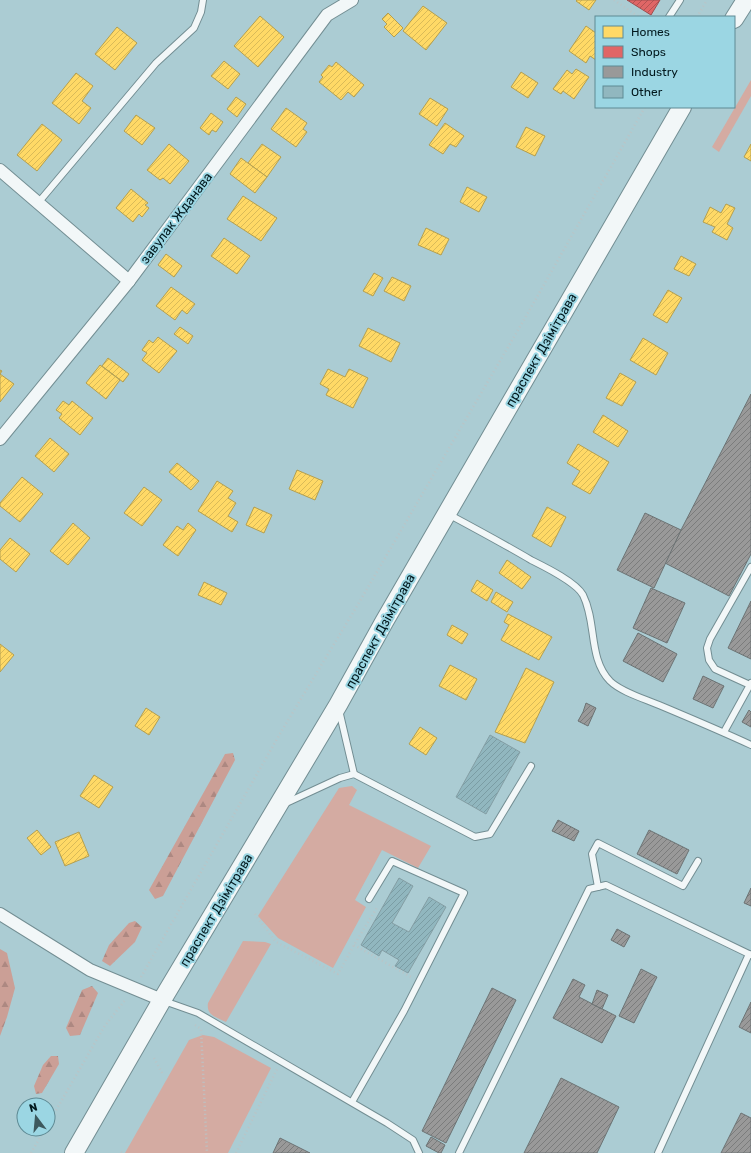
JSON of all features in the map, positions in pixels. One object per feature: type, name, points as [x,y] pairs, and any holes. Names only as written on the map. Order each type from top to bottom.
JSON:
[{"type":"main road","points":[[735,18],[746,0]]},
{"type":"main road","name":"праспект Дзімітрава","points":[[74,1153],[162,1000],[338,705],[384,622],[681,108]]},
{"type":"street","name":"завулак Жданава","points":[[0,438],[129,281],[327,15],[352,0]]},
{"type":"street","points":[[0,170],[129,281]]},
{"type":"street","points":[[0,914],[90,970],[162,1000]]},
{"type":"lane","points":[[38,203],[156,63],[194,28],[201,12],[203,0]]},
{"type":"lane","points":[[670,16],[680,0]]},
{"type":"lane","points":[[447,514],[569,581],[582,593],[588,608],[594,650],[602,670],[611,682],[626,692],[724,732],[751,745]]},
{"type":"lane","points":[[724,732],[750,683],[715,668],[709,660],[707,648],[710,639],[751,567]]},
{"type":"lane","points":[[338,705],[354,774]]},
{"type":"lane","points":[[277,807],[340,778],[354,774],[475,836],[490,834],[531,766]]},
{"type":"lane","points":[[598,887],[592,854],[598,842],[684,886],[698,861]]},
{"type":"lane","points":[[352,1102],[404,1011],[464,893],[392,860],[369,899]]},
{"type":"lane","points":[[459,1153],[589,889],[606,885],[750,954],[658,1153]]},
{"type":"lane","points":[[162,1000],[198,1013],[352,1102],[413,1140],[418,1153]]},
{"type":"path","points":[[614,0],[638,16]]},
{"type":"path","points":[[698,16],[707,0]]},
{"type":"path","points":[[56,1110],[104,1028],[135,988],[281,732],[357,606],[525,318],[644,108]]},
{"type":"path","points":[[255,914],[276,942],[338,974],[378,905],[369,899]]},
{"type":"path","points":[[354,945],[419,981]]},
{"type":"path","points":[[190,1022],[201,1029],[207,1153]]},
{"type":"path","points":[[154,1058],[162,1073]]},
{"type":"path","points":[[236,1153],[281,1062]]},
{"type":"path","points":[[32,1153],[41,1137]]},
{"type":"shaded area","points":[[751,80],[751,96],[719,152],[712,147]]},
{"type":"shaded area","points":[[352,786],[357,790],[349,805],[431,846],[418,868],[382,850],[355,900],[366,907],[333,968],[278,938],[258,916],[339,788]]},
{"type":"shaded area","points":[[243,941],[265,942],[271,944],[226,1022],[210,1013],[208,1003]]},
{"type":"shaded area","points":[[203,1035],[214,1037],[271,1068],[228,1153],[125,1153],[189,1040]]},
{"type":"green space","points":[[233,753],[235,760],[163,896],[155,899],[149,890],[225,754]]},
{"type":"green space","points":[[135,921],[142,927],[135,942],[110,966],[102,961],[109,945],[129,923]]},
{"type":"green space","points":[[0,949],[7,953],[15,988],[0,1036]]},
{"type":"green space","points":[[92,986],[98,993],[80,1035],[70,1036],[66,1028],[82,990]]},
{"type":"green space","points":[[51,1056],[58,1056],[59,1064],[42,1093],[36,1094],[34,1086],[43,1065]]},
{"type":"building: Homes","points":[[596,0],[589,10],[576,1]]},
{"type":"building: Homes","points":[[423,6],[447,23],[426,50],[403,31]]},
{"type":"building: Homes","points":[[388,13],[403,28],[394,37],[384,27],[387,24],[382,19]]},
{"type":"building: Homes","points":[[260,16],[284,37],[258,67],[234,46]]},
{"type":"building: Homes","points":[[586,26],[595,32],[595,59],[590,56],[586,63],[569,51]]},
{"type":"building: Homes","points":[[117,27],[137,43],[115,70],[95,54]]},
{"type":"building: Homes","points":[[224,61],[240,74],[228,89],[211,76]]},
{"type":"building: Homes","points":[[336,62],[364,85],[354,97],[348,92],[341,100],[319,82],[323,77],[321,75],[329,65],[332,67]]},
{"type":"building: Homes","points":[[576,69],[589,77],[574,99],[563,91],[561,94],[553,89],[567,70],[572,74]]},
{"type":"building: Homes","points":[[521,72],[538,83],[528,98],[511,87]]},
{"type":"building: Homes","points":[[76,73],[93,86],[82,101],[91,108],[79,124],[52,103]]},
{"type":"building: Homes","points":[[236,97],[246,104],[237,117],[227,109]]},
{"type":"building: Homes","points":[[430,98],[448,109],[437,126],[419,114]]},
{"type":"building: Homes","points":[[286,108],[307,123],[303,129],[307,132],[296,147],[271,129]]},
{"type":"building: Homes","points":[[211,113],[223,122],[216,132],[212,130],[209,135],[200,128]]},
{"type":"building: Homes","points":[[136,115],[155,128],[142,145],[124,131]]},
{"type":"building: Homes","points":[[445,123],[464,136],[456,147],[450,144],[443,154],[429,145]]},
{"type":"building: Homes","points":[[42,124],[62,140],[37,171],[17,155]]},
{"type":"building: Homes","points":[[526,127],[545,136],[535,156],[516,147]]},
{"type":"building: Homes","points":[[169,144],[189,161],[170,184],[163,178],[160,180],[147,170]]},
{"type":"building: Homes","points":[[262,144],[281,157],[267,177],[248,163]]},
{"type":"building: Homes","points":[[751,144],[751,161],[744,157]]},
{"type":"building: Homes","points":[[241,158],[267,177],[255,193],[230,174]]},
{"type":"building: Homes","points":[[467,187],[487,197],[479,212],[460,202]]},
{"type":"building: Homes","points":[[131,189],[148,203],[145,205],[149,208],[142,217],[139,214],[133,222],[116,208]]},
{"type":"building: Homes","points":[[243,196],[277,218],[261,241],[227,219]]},
{"type":"building: Homes","points":[[726,204],[735,208],[727,224],[733,228],[727,240],[712,232],[715,227],[703,222],[710,207],[721,213]]},
{"type":"building: Homes","points":[[426,228],[449,239],[441,255],[418,245]]},
{"type":"building: Homes","points":[[224,238],[250,256],[237,274],[211,256]]},
{"type":"building: Homes","points":[[166,254],[182,266],[174,277],[158,265]]},
{"type":"building: Homes","points":[[681,256],[696,264],[689,276],[674,269]]},
{"type":"building: Homes","points":[[374,273],[383,278],[373,296],[363,291]]},
{"type":"building: Homes","points":[[392,277],[411,286],[404,301],[384,291]]},
{"type":"building: Homes","points":[[171,287],[195,304],[187,314],[182,310],[175,320],[156,306]]},
{"type":"building: Homes","points":[[668,290],[682,298],[667,323],[653,315]]},
{"type":"building: Homes","points":[[180,327],[193,336],[188,344],[174,334]]},
{"type":"building: Homes","points":[[368,328],[400,343],[391,362],[359,346]]},
{"type":"building: Homes","points":[[158,337],[177,351],[159,373],[142,360],[147,353],[142,350],[149,340],[153,343]]},
{"type":"building: Homes","points":[[643,338],[668,353],[656,375],[630,360]]},
{"type":"building: Homes","points":[[108,358],[129,374],[123,382],[102,366]]},
{"type":"building: Homes","points":[[100,365],[120,380],[106,399],[86,383]]},
{"type":"building: Homes","points":[[328,369],[345,377],[349,369],[368,378],[353,408],[326,395],[329,389],[320,384]]},
{"type":"building: Homes","points":[[620,373],[636,382],[622,406],[606,398]]},
{"type":"building: Homes","points":[[0,374],[14,384],[0,402]]},
{"type":"building: Homes","points":[[63,401],[69,405],[72,401],[93,418],[80,435],[59,418],[62,414],[56,410]]},
{"type":"building: Homes","points":[[603,415],[628,431],[618,447],[593,432]]},
{"type":"building: Homes","points":[[50,438],[69,454],[54,472],[35,456]]},
{"type":"building: Homes","points":[[578,444],[609,462],[590,494],[572,484],[580,471],[567,463]]},
{"type":"building: Homes","points":[[177,463],[199,481],[191,490],[169,472]]},
{"type":"building: Homes","points":[[297,470],[323,481],[315,500],[289,489]]},
{"type":"building: Homes","points":[[22,477],[43,494],[20,522],[0,506],[0,503]]},
{"type":"building: Homes","points":[[217,481],[233,491],[228,498],[236,503],[228,516],[238,522],[232,532],[198,511]]},
{"type":"building: Homes","points":[[144,487],[162,500],[142,526],[124,513]]},
{"type":"building: Homes","points":[[254,507],[272,515],[264,533],[246,525]]},
{"type":"building: Homes","points":[[547,507],[566,517],[551,547],[532,536]]},
{"type":"building: Homes","points":[[73,523],[90,538],[68,565],[50,551]]},
{"type":"building: Homes","points":[[188,523],[196,530],[178,556],[163,545],[177,526],[183,530]]},
{"type":"building: Homes","points":[[10,538],[30,554],[16,572],[0,559],[0,550]]},
{"type":"building: Homes","points":[[507,560],[531,577],[522,589],[499,573]]},
{"type":"building: Homes","points":[[477,580],[493,590],[487,601],[471,591]]},
{"type":"building: Homes","points":[[204,582],[227,593],[221,605],[198,595]]},
{"type":"building: Homes","points":[[496,592],[513,602],[507,612],[491,602]]},
{"type":"building: Homes","points":[[508,614],[552,637],[539,660],[501,640],[509,625],[504,622]]},
{"type":"building: Homes","points":[[452,625],[468,634],[462,644],[447,635]]},
{"type":"building: Homes","points":[[0,644],[14,655],[0,672]]},
{"type":"building: Homes","points":[[450,665],[477,679],[466,700],[439,686]]},
{"type":"building: Homes","points":[[526,668],[554,682],[525,743],[495,732]]},
{"type":"building: Homes","points":[[146,708],[160,717],[149,735],[135,726]]},
{"type":"building: Homes","points":[[420,727],[437,738],[426,755],[409,744]]},
{"type":"building: Homes","points":[[94,775],[113,787],[99,808],[80,796]]},
{"type":"building: Homes","points":[[37,830],[51,847],[41,855],[27,838]]},
{"type":"building: Homes","points":[[79,832],[89,856],[65,866],[55,842]]},
{"type":"building: Shops","points":[[627,0],[660,0],[651,15]]},
{"type":"building: Industry","points":[[751,394],[751,554],[729,596],[665,563]]},
{"type":"building: Industry","points":[[645,513],[681,530],[654,588],[617,570]]},
{"type":"building: Industry","points":[[651,588],[685,603],[667,643],[633,628]]},
{"type":"building: Industry","points":[[751,601],[751,659],[728,648]]},
{"type":"building: Industry","points":[[638,633],[677,654],[663,682],[623,661]]},
{"type":"building: Industry","points":[[703,676],[724,686],[713,708],[693,699]]},
{"type":"building: Industry","points":[[586,703],[596,708],[588,726],[578,721]]},
{"type":"building: Industry","points":[[749,710],[751,712],[751,727],[742,722]]},
{"type":"building: Industry","points":[[558,820],[579,831],[574,841],[552,831]]},
{"type":"building: Industry","points":[[649,830],[689,850],[677,874],[637,854]]},
{"type":"building: Industry","points":[[751,888],[751,906],[744,903]]},
{"type":"building: Industry","points":[[617,929],[630,936],[624,947],[611,940]]},
{"type":"building: Industry","points":[[641,969],[657,977],[634,1023],[619,1016]]},
{"type":"building: Industry","points":[[573,979],[585,985],[579,997],[616,1016],[602,1043],[553,1018]]},
{"type":"building: Industry","points":[[492,988],[516,1000],[446,1143],[422,1131]]},
{"type":"building: Industry","points":[[597,990],[608,995],[602,1009],[592,1004]]},
{"type":"building: Industry","points":[[751,1002],[751,1033],[739,1027]]},
{"type":"building: Industry","points":[[561,1078],[619,1107],[597,1153],[524,1153]]},
{"type":"building: Industry","points":[[741,1113],[751,1118],[751,1153],[721,1153]]},
{"type":"building: Industry","points":[[431,1137],[445,1145],[441,1153],[426,1146]]},
{"type":"building: Industry","points":[[280,1138],[310,1153],[273,1153]]},
{"type":"building: Other","points":[[490,735],[520,752],[486,814],[456,797]]},
{"type":"building: Other","points":[[399,878],[413,886],[392,923],[409,932],[429,897],[446,907],[408,973],[395,966],[399,960],[382,950],[379,956],[361,945]]}]
